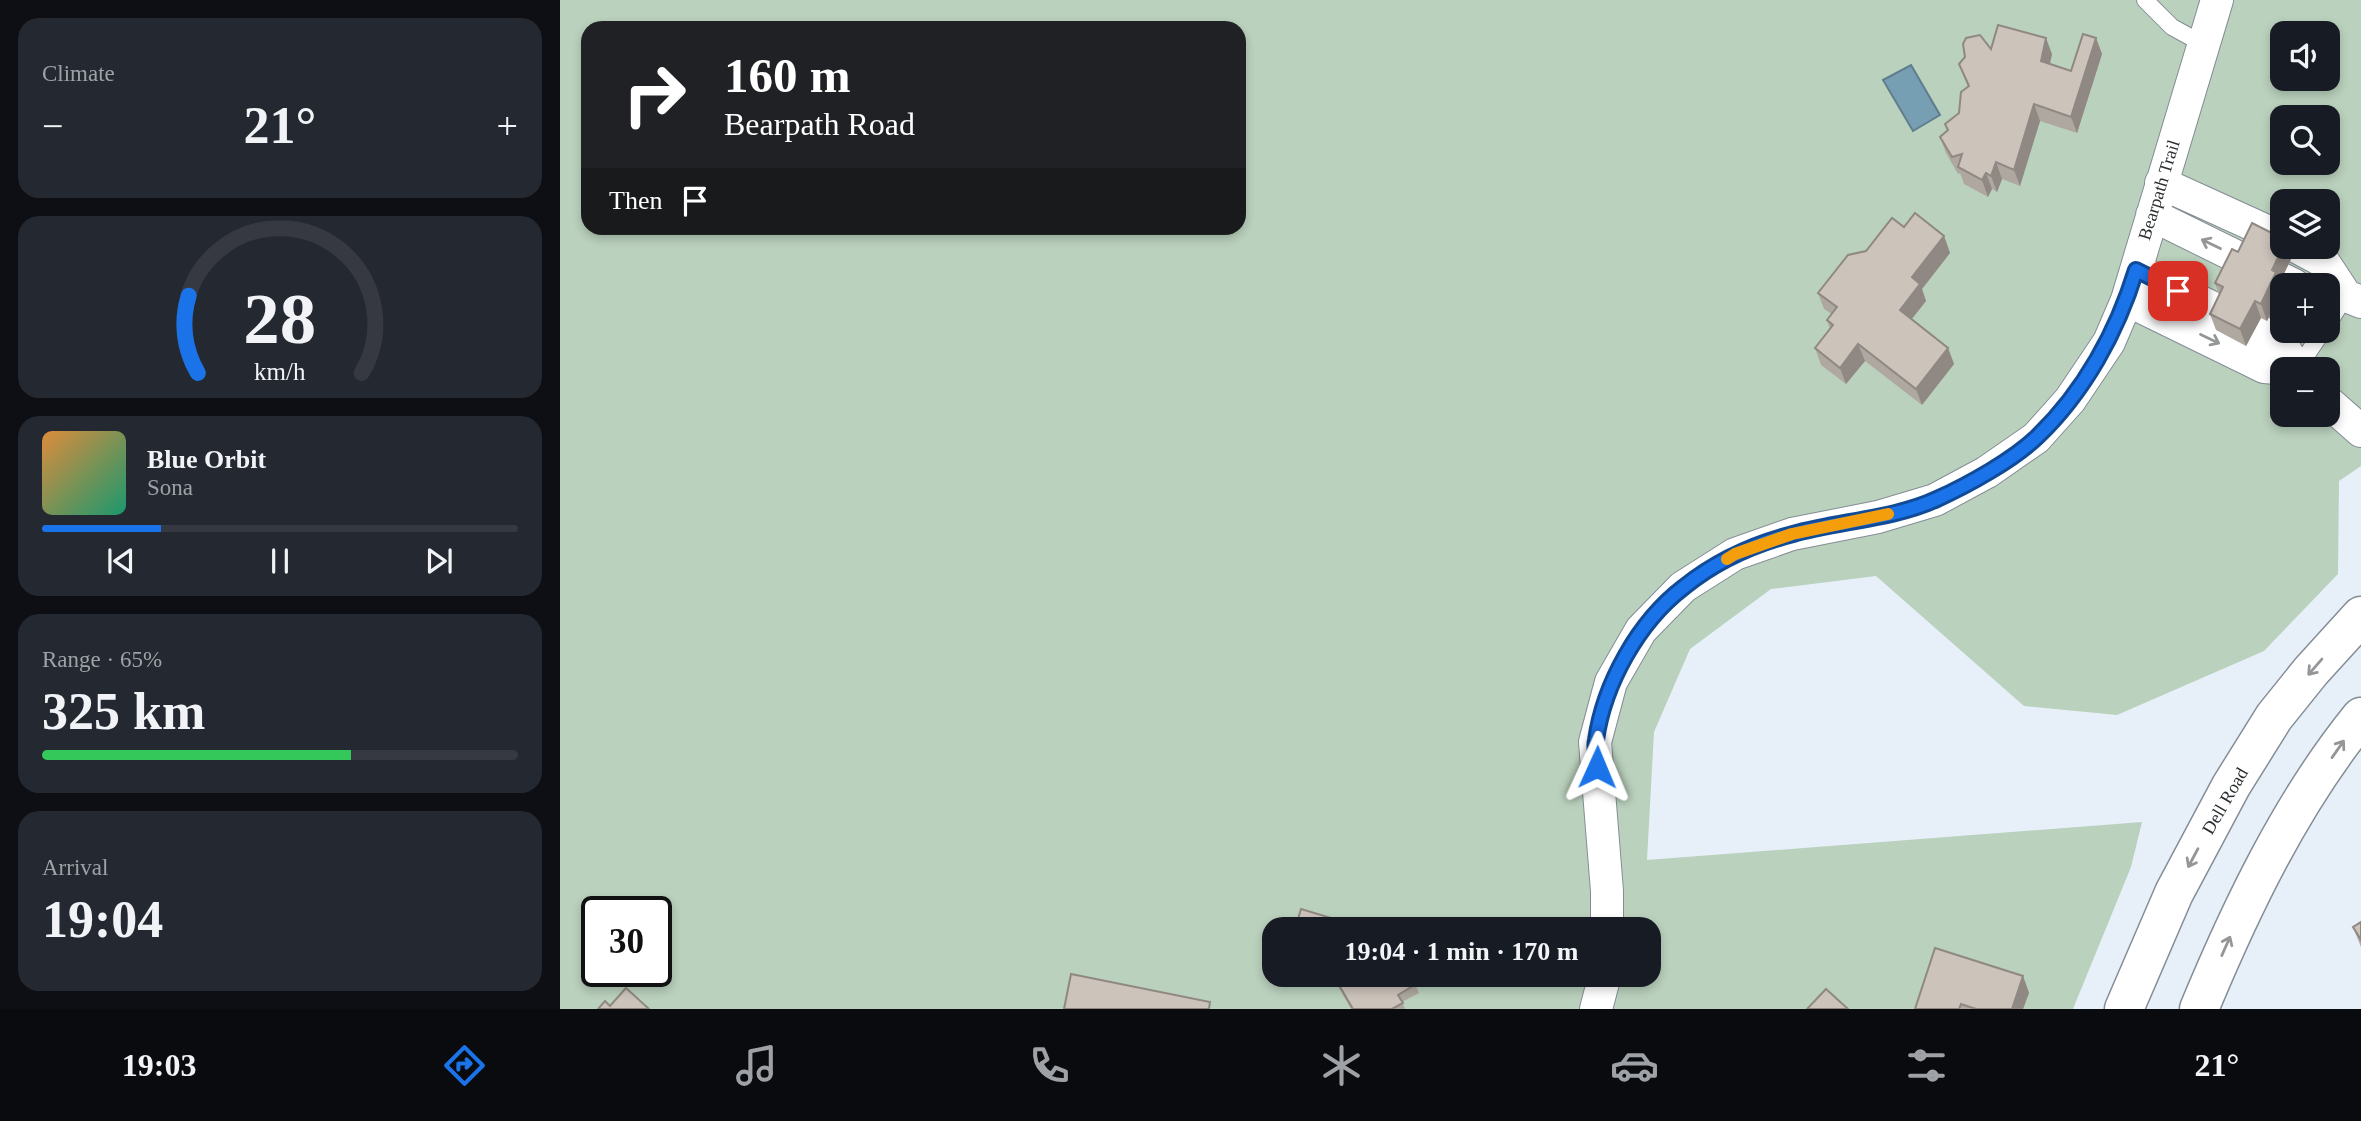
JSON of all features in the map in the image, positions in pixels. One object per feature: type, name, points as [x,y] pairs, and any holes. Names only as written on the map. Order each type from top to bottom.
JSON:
[{"type":"main road","name":"Dell Road","points":[[2124,1009],[2174,893],[2231,786],[2274,718],[2311,671],[2361,616]]},
{"type":"main road","points":[[2199,1009],[2263,867],[2311,788],[2361,717]]},
{"type":"street","name":"Bearpath Trail","points":[[1607,917],[1595,742],[1611,682],[1641,631],[1683,587],[1735,554],[1792,534],[1878,517],[1935,500],[1997,465],[2036,438],[2070,400],[2109,342],[2127,299],[2217,0]]},
{"type":"street","points":[[2161,183],[2270,233]]},
{"type":"street","points":[[2152,215],[2270,273]]},
{"type":"street","points":[[2319,259],[2345,298]]},
{"type":"street","points":[[2136,270],[2280,341],[2290,357]]},
{"type":"street","points":[[2127,299],[2264,367],[2270,367]]},
{"type":"street","points":[[2340,413],[2361,431]]},
{"type":"street","points":[[1597,1009],[1602,987]]},
{"type":"lane","points":[[2145,0],[2172,27],[2203,44]]},
{"type":"green space","points":[[560,0],[2361,0],[2361,466],[2339,481],[2338,574],[2264,651],[2117,715],[2024,706],[1876,576],[1771,589],[1690,649],[1654,732],[1647,860],[2142,822],[2131,867],[2073,1009],[560,1009]]},
{"type":"water","points":[[1911,65],[1940,115],[1913,131],[1883,80]]},
{"type":"building","points":[[1998,25],[2046,38],[2041,61],[2071,71],[2083,34],[2096,38],[2071,117],[2034,104],[2014,170],[1996,162],[1991,176],[1986,173],[1982,180],[1958,167],[1962,154],[1952,157],[1940,137],[1948,130],[1945,124],[1959,113],[1961,92],[1969,86],[1959,64],[1965,57],[1963,44],[1966,38],[1980,35],[1991,49]]},
{"type":"building","points":[[1915,213],[1944,236],[1912,277],[1920,284],[1900,310],[1948,348],[1916,389],[1858,344],[1840,368],[1815,348],[1833,325],[1827,320],[1837,307],[1818,293],[1848,255],[1866,251],[1892,218],[1904,227]]},
{"type":"building","points":[[2252,223],[2270,232],[2270,259],[2277,259],[2272,270],[2276,272],[2270,273],[2270,285],[2261,304],[2255,301],[2240,329],[2210,314],[2223,287],[2215,283],[2232,249],[2238,252]]},
{"type":"building","points":[[1301,909],[1328,917],[1299,917]]},
{"type":"building","points":[[2361,922],[2361,940],[2353,927]]},
{"type":"building","points":[[1935,948],[2023,976],[2012,1009],[1976,1009],[1961,1004],[1959,1009],[1915,1009]]},
{"type":"building","points":[[1071,974],[1210,1002],[1209,1009],[1064,1009]]},
{"type":"building","points":[[1340,987],[1411,987],[1398,995],[1403,1003],[1392,1009],[1353,1009]]},
{"type":"building","points":[[626,988],[649,1009],[598,1009],[605,1001],[610,1006]]},
{"type":"building","points":[[1826,989],[1848,1009],[1807,1009]]},
{"type":"slow traffic","points":[[1727,559],[1792,534],[1888,514]]},
{"type":"route","points":[[1597,767],[1595,742],[1611,682],[1641,631],[1683,587],[1735,554],[1792,534],[1878,517],[1935,500],[1987,472],[2036,438],[2070,400],[2109,342],[2136,270],[2178,291]]}]
